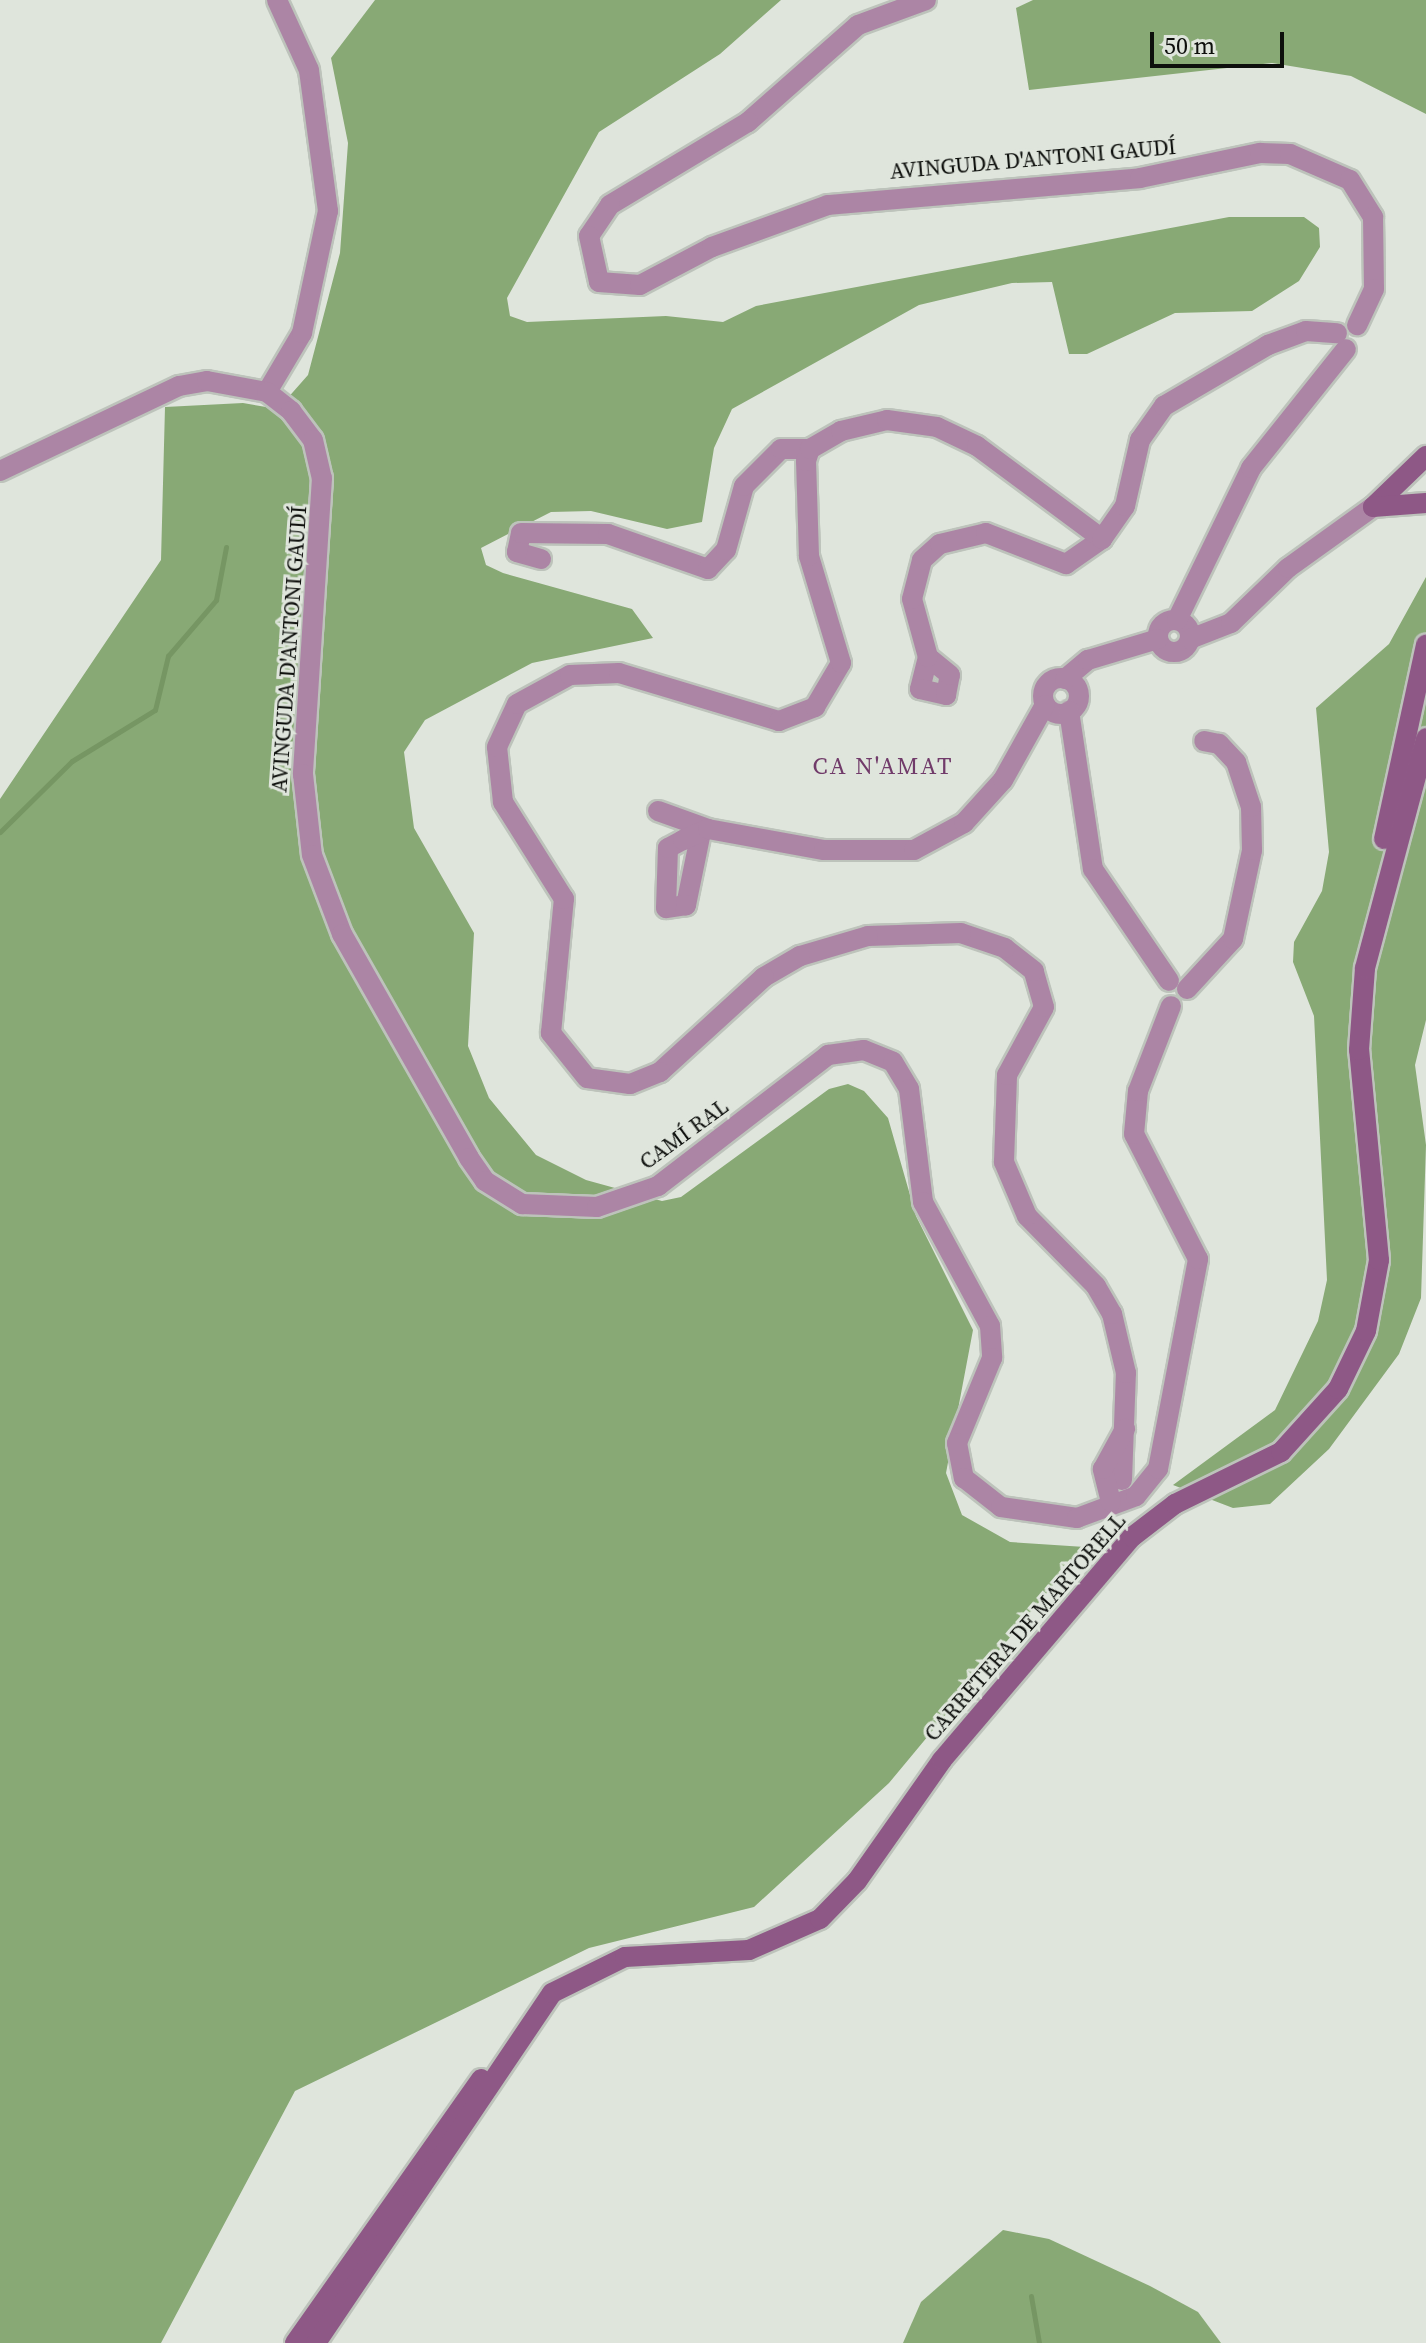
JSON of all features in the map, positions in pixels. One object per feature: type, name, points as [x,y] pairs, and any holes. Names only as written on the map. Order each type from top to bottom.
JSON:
[{"type":"main road","points":[[1422,459],[1409,484],[1423,502]]},
{"type":"main road","points":[[1373,507],[1422,459]]},
{"type":"main road","points":[[1373,507],[1423,502]]},
{"type":"main road","points":[[1381,889],[1382,848],[1426,644]]},
{"type":"main road","name":"CARRETERA DE MARTORELL","points":[[316,2343],[453,2149],[508,2049],[552,1993],[598,1965],[749,1950],[820,1919],[857,1881],[942,1760],[1132,1537],[1175,1504],[1281,1452],[1322,1412],[1354,1361],[1376,1296],[1377,1208],[1359,1050],[1381,889],[1426,738]]},
{"type":"main road","points":[[295,2343],[508,2049]]},
{"type":"street","points":[[0,471],[179,386],[229,381],[267,392],[302,333],[328,211],[309,70],[277,0]]},
{"type":"street","name":"AVINGUDA D'ANTONI GAUDÍ","points":[[926,0],[858,25],[748,122],[599,215],[589,236],[592,272],[599,282],[622,289],[828,205],[1140,178],[1260,153],[1290,154],[1350,180],[1373,217],[1374,289],[1357,325],[1342,341]]},
{"type":"street","points":[[928,657],[913,584],[922,560],[940,544],[986,533],[1066,564],[1102,539],[1125,506],[1140,440],[1164,406],[1268,345],[1306,331],[1342,341],[1251,468],[1177,620],[1162,624],[1158,639]]},
{"type":"street","name":"AVINGUDA D'ANTONI GAUDÍ","points":[[267,392],[313,440],[322,478],[303,787],[312,855],[342,934],[432,1090]]},
{"type":"street","points":[[541,559],[517,552],[521,533],[608,534],[708,569],[726,550],[744,486],[781,449],[810,449],[862,423],[937,427],[977,446],[1102,539]]},
{"type":"street","points":[[810,449],[804,526],[841,663],[815,707],[770,719],[602,671],[552,681],[525,697],[504,722],[495,760],[503,802],[551,870],[566,912],[551,1033],[587,1078],[630,1084],[678,1058],[764,977],[834,944],[932,930],[986,941],[1025,962],[1041,983],[1044,1007],[1005,1085],[1004,1162],[1039,1232],[1106,1302],[1126,1373],[1125,1429],[1105,1460],[1113,1491],[1143,1475],[1161,1437],[1198,1259],[1193,1238],[1140,1156],[1134,1117],[1171,1006],[1160,995],[1178,985],[1233,939],[1252,850],[1251,807],[1236,762],[1204,741]]},
{"type":"street","points":[[1158,639],[1177,652],[1190,639],[1231,623],[1288,568],[1373,507]]},
{"type":"street","points":[[1177,620],[1190,639]]},
{"type":"street","points":[[658,811],[704,831],[824,850],[914,850],[964,823],[1003,780],[1045,705],[1046,686],[1065,679],[1088,660],[1158,639]]},
{"type":"street","points":[[1065,679],[1079,694],[1069,711],[1093,869],[1178,985]]},
{"type":"street","points":[[1045,705],[1069,711]]},
{"type":"street","name":"CAMÍ RAL","points":[[432,1090],[485,1181],[522,1204],[569,1209],[658,1186],[828,1055],[864,1050],[901,1073],[923,1202],[990,1326],[992,1358],[957,1443],[964,1478],[986,1499],[1043,1517],[1077,1518],[1113,1491]]},
{"type":"green space","points":[[375,0],[781,0],[720,54],[599,132],[507,298],[510,316],[527,322],[666,316],[723,322],[756,306],[1229,217],[1304,217],[1319,228],[1320,247],[1299,281],[1252,311],[1175,313],[1087,354],[1069,354],[1052,282],[1012,283],[919,305],[732,409],[714,448],[702,522],[667,529],[591,511],[551,512],[481,548],[486,565],[503,573],[632,609],[653,638],[532,663],[425,720],[404,752],[414,828],[474,933],[468,1046],[489,1098],[536,1155],[586,1180],[662,1201],[681,1197],[829,1089],[848,1084],[864,1091],[888,1118],[916,1216],[973,1330],[946,1473],[962,1515],[1010,1542],[1085,1547],[889,1783],[754,1907],[589,1948],[295,2091],[161,2343],[0,2343],[0,799],[161,560],[165,407],[243,403],[278,409],[308,375],[340,253],[348,143],[331,58]]},
{"type":"green space","points":[[1033,0],[1426,0],[1426,114],[1351,76],[1272,63],[1029,90],[1016,8]]},
{"type":"green space","points":[[1426,577],[1426,1020],[1415,1065],[1426,1145],[1421,1298],[1399,1354],[1329,1449],[1270,1504],[1233,1508],[1173,1485],[1275,1410],[1318,1321],[1327,1280],[1314,1016],[1293,962],[1294,942],[1322,891],[1329,852],[1316,708],[1389,644]]},
{"type":"green space","points":[[1003,2230],[1049,2239],[1150,2286],[1198,2312],[1221,2343],[903,2343],[921,2302]]},
{"type":"waterway","points":[[0,832],[72,761],[155,710],[168,656],[216,600],[226,547]]},
{"type":"waterway","points":[[1031,2296],[1039,2343]]},
{"type":"district","name":"CA N'AMAT","points":[[883,766]]}]
